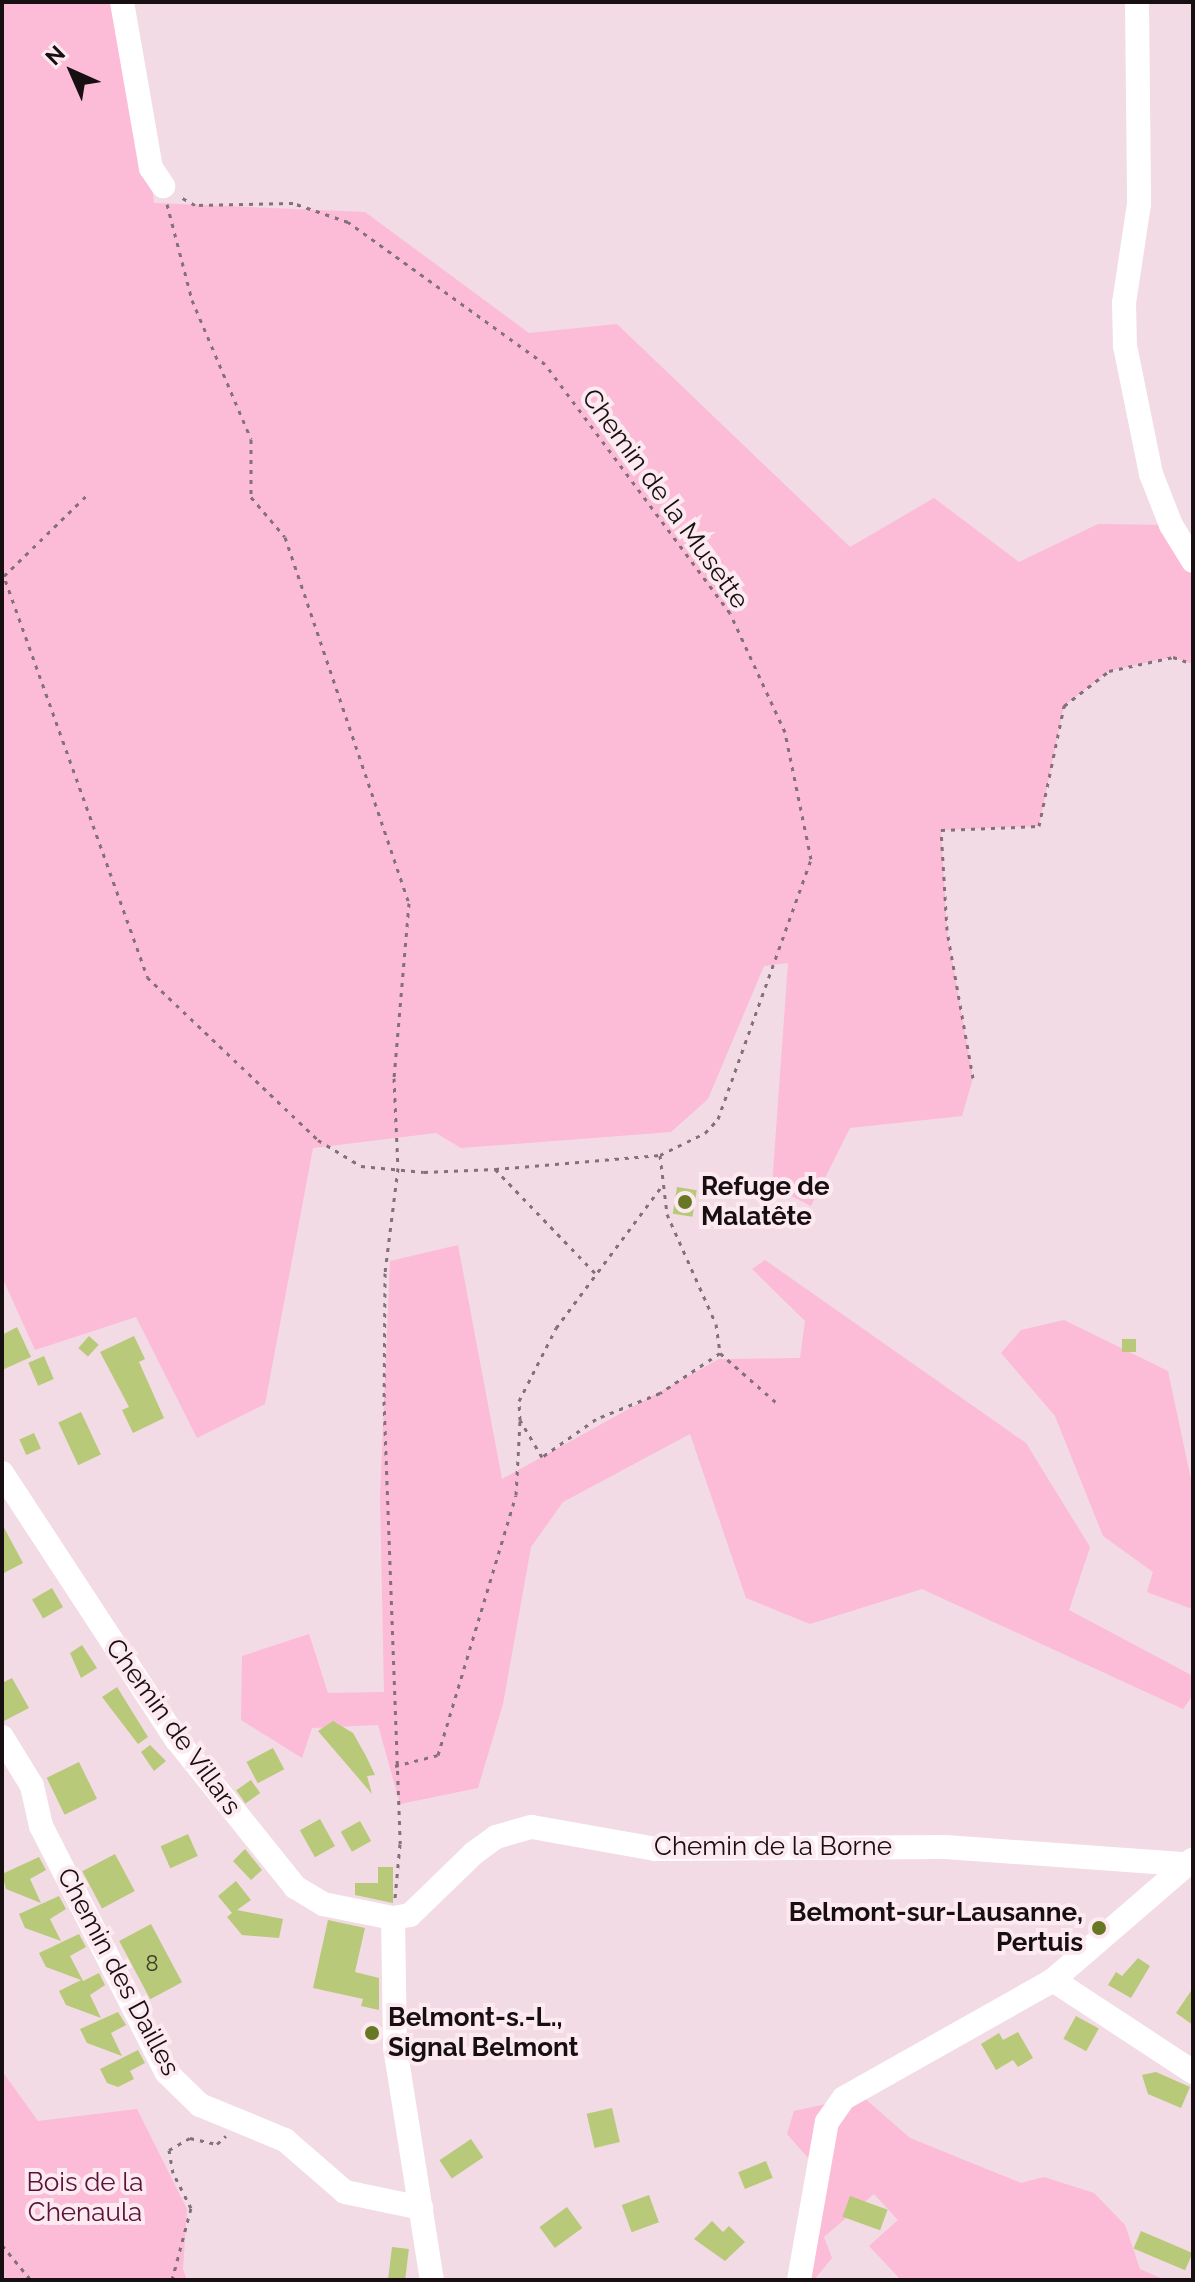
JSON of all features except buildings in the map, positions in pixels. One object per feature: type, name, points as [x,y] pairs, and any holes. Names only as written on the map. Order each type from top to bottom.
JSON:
[{"type":"street","points":[[122,2],[151,168],[163,186]]},
{"type":"street","points":[[1137,2],[1139,204],[1124,303],[1125,346],[1151,474],[1171,525],[1193,561]]},
{"type":"street","name":"Chemin de Villars","points":[[2,1473],[135,1681],[295,1887],[323,1904],[393,1918]]},
{"type":"street","name":"Chemin des Dailles","points":[[2,1737],[32,1786],[41,1826],[167,2073],[200,2105],[285,2140],[345,2192],[421,2208]]},
{"type":"street","name":"Chemin de la Borne","points":[[393,1918],[410,1915],[496,1837],[532,1827],[655,1849],[945,1847],[1190,1865]]},
{"type":"street","points":[[799,2280],[827,2122],[844,2098],[1053,1980],[1190,1865]]},
{"type":"street","points":[[393,1918],[395,2047],[432,2280]]},
{"type":"street","points":[[1053,1980],[1193,2072]]},
{"type":"path","name":"Chemin de la Musette","points":[[2,571],[147,977],[318,1140],[361,1166],[495,1169],[660,1155],[705,1133],[718,1119],[811,859],[785,732],[730,613],[545,364],[348,222],[293,203],[195,205],[163,186]]},
{"type":"path","points":[[163,186],[192,300],[251,439],[251,497],[285,537],[409,903],[394,1078],[398,1168],[385,1273],[384,1401],[400,1844],[393,1918]]},
{"type":"path","points":[[4,576],[87,495]]},
{"type":"path","points":[[973,1078],[947,930],[941,830],[1039,826],[1064,706],[1109,671],[1173,657],[1193,664]]},
{"type":"path","points":[[660,1155],[662,1186],[677,1241],[716,1324],[720,1353],[779,1405]]},
{"type":"path","points":[[495,1169],[595,1273]]},
{"type":"path","points":[[395,1766],[438,1755],[516,1495],[519,1401],[556,1328],[662,1186]]},
{"type":"path","points":[[520,1420],[542,1457],[596,1419],[660,1393],[720,1353]]},
{"type":"path","points":[[172,2280],[191,2208],[173,2173],[169,2150],[190,2138],[217,2144],[245,2122]]},
{"type":"path","points":[[2,2245],[31,2280]]},
{"type":"green space","points":[[2,2],[130,2],[154,203],[365,212],[529,333],[617,324],[850,547],[934,498],[1019,562],[1098,524],[1171,525],[1193,561],[1193,664],[1172,657],[1109,671],[1064,706],[1039,826],[941,830],[947,930],[973,1078],[962,1116],[850,1128],[811,1206],[772,1186],[788,963],[764,966],[708,1099],[671,1132],[461,1148],[436,1133],[313,1148],[265,1404],[197,1438],[136,1317],[35,1350],[2,1277]]},
{"type":"green space","points":[[458,1245],[502,1479],[719,1359],[800,1358],[805,1321],[752,1269],[765,1260],[1026,1443],[1090,1547],[1069,1610],[1193,1676],[1193,1695],[1183,1709],[922,1589],[810,1624],[746,1598],[690,1434],[563,1502],[531,1547],[503,1704],[478,1788],[400,1804],[378,1725],[312,1728],[302,1758],[241,1720],[242,1656],[309,1634],[328,1693],[384,1692],[380,1496],[390,1261]]},
{"type":"green space","points":[[1064,1320],[1168,1371],[1193,1489],[1192,1609],[1147,1592],[1153,1572],[1103,1536],[1055,1416],[1001,1353],[1021,1330]]},
{"type":"green space","name":"Bois de la Chenaula","points":[[2,2071],[38,2121],[137,2109],[187,2209],[183,2269],[187,2280],[2,2280]]},
{"type":"green space","points":[[862,2096],[910,2138],[1021,2183],[1044,2177],[1094,2193],[1125,2225],[1140,2269],[1165,2280],[901,2280],[869,2246],[898,2220],[874,2194],[824,2237],[832,2258],[814,2280],[795,2264],[809,2159],[787,2134],[794,2111]]},
{"type":"place","name":"Refuge de Malatête","points":[[685,1202]]},
{"type":"place","name":"Belmont-sur-Lausanne, Pertuis","points":[[1099,1928]]},
{"type":"place","name":"Belmont-s.-L., Signal Belmont","points":[[372,2033]]}]
